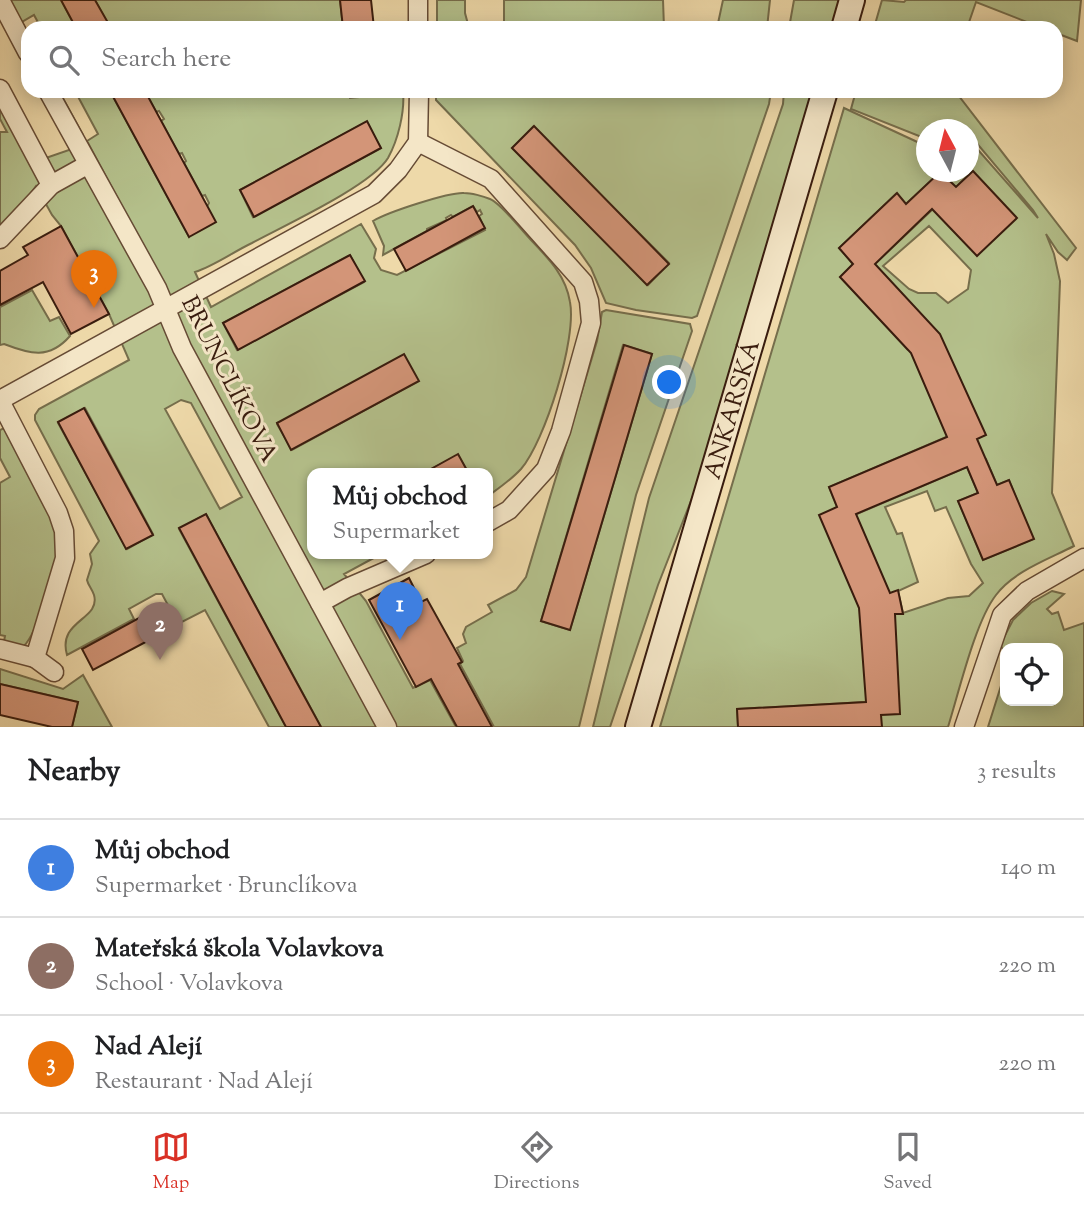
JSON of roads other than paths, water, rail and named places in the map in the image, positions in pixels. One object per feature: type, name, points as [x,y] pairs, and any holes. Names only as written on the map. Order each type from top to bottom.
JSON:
[{"type":"street","points":[[0,0],[21,40]]},
{"type":"street","points":[[418,0],[418,21]]},
{"type":"street","points":[[846,21],[852,0]]},
{"type":"street","points":[[0,89],[7,118],[51,185]]},
{"type":"street","name":"BRUNCLÍKOVA","points":[[52,98],[157,288],[182,348],[387,727]]},
{"type":"street","points":[[35,658],[65,558],[64,531],[58,513],[0,400],[374,194],[398,170],[418,142],[419,98]]},
{"type":"street","name":"ANKARSKÁ","points":[[638,727],[823,98]]},
{"type":"street","points":[[418,142],[491,179],[583,282],[589,301],[591,323],[561,431],[546,469],[509,510],[493,519]]},
{"type":"street","points":[[4,235],[51,185],[88,164]]},
{"type":"street","points":[[964,727],[1002,615],[1027,591],[1084,558]]},
{"type":"street","points":[[320,603],[347,588],[414,559]]},
{"type":"street","points":[[0,649],[35,658],[54,672]]},
{"type":"place","name":"Nad Alejí","points":[[94,308]]},
{"type":"place","name":"Můj obchod","points":[[400,640]]},
{"type":"place","name":"Mateřská škola Volavkova","points":[[160,660]]}]
